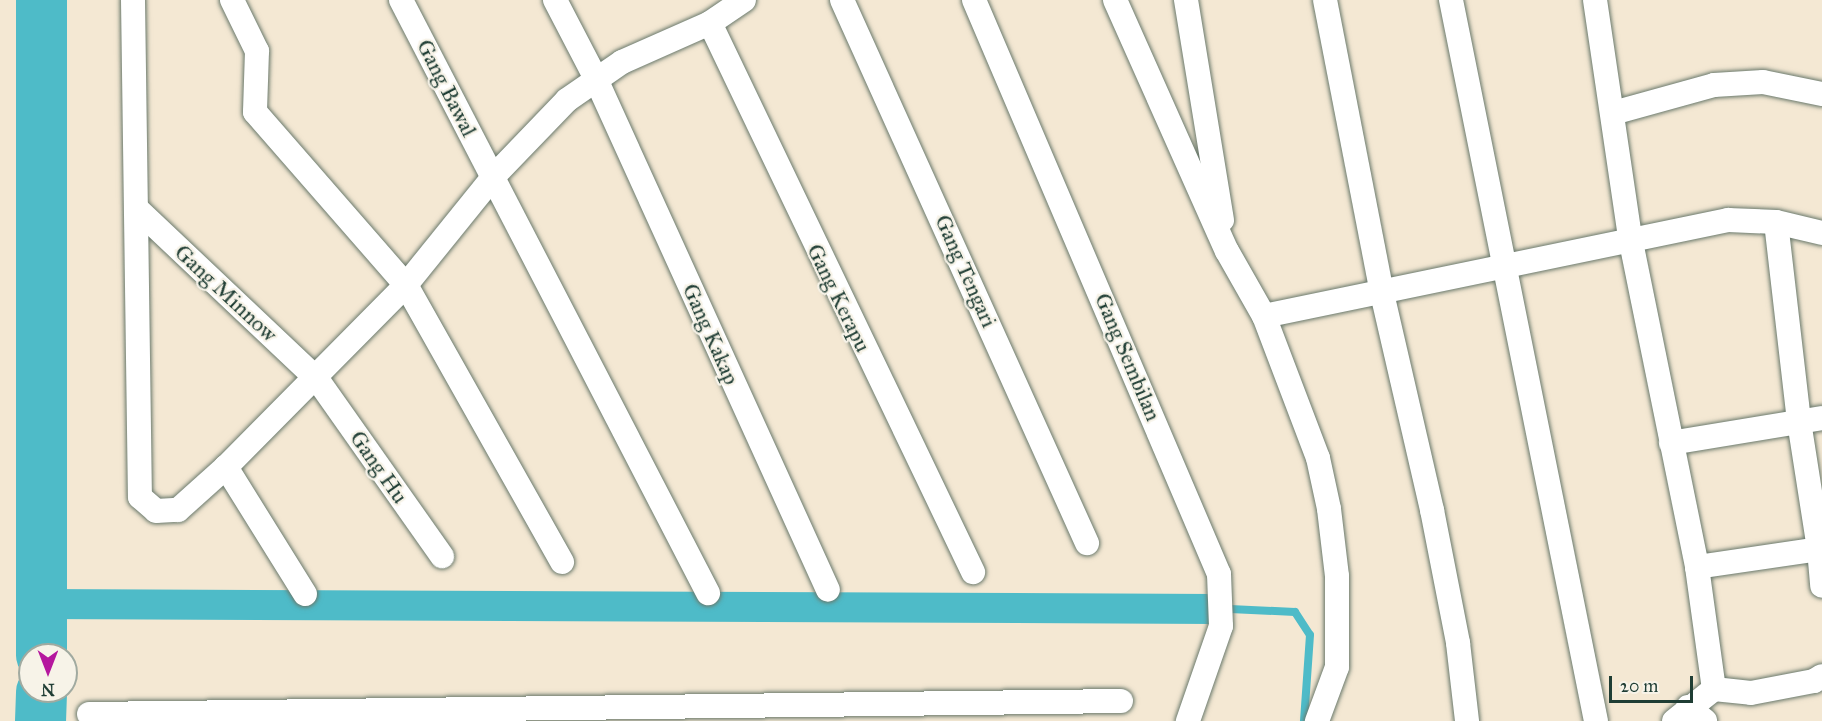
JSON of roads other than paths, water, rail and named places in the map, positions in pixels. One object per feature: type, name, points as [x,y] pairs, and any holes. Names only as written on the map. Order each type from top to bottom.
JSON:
[{"type":"street","points":[[133,0],[140,497],[156,511],[178,510],[226,467],[316,379],[406,285],[493,177],[567,100],[595,77],[710,23],[739,2]]},
{"type":"street","points":[[232,0],[257,51],[255,112],[406,285],[562,562]]},
{"type":"street","name":"Gang Bawal","points":[[401,0],[708,593]]},
{"type":"street","name":"Gang Kakap","points":[[555,0],[595,77],[828,590]]},
{"type":"street","name":"Gang Tengari","points":[[842,0],[1088,543]]},
{"type":"street","name":"Gang Sembilan","points":[[974,0],[1219,574],[1221,626],[1188,721]]},
{"type":"street","points":[[1115,0],[1227,251],[1264,316],[1318,458],[1329,508],[1337,576],[1337,667],[1317,721]]},
{"type":"street","points":[[1186,0],[1227,251]]},
{"type":"street","points":[[1325,0],[1381,289],[1432,510],[1458,643],[1467,721]]},
{"type":"street","points":[[1451,0],[1502,265],[1596,721]]},
{"type":"street","points":[[1595,0],[1630,237],[1697,567],[1714,689]]},
{"type":"street","name":"Gang Kerapu","points":[[710,23],[973,572]]},
{"type":"street","points":[[1613,113],[1714,85],[1763,82],[1822,94]]},
{"type":"street","name":"Gang Minnow","points":[[136,208],[316,379]]},
{"type":"street","points":[[1264,316],[1630,237],[1728,220],[1776,222],[1822,233]]},
{"type":"street","points":[[1776,222],[1810,420],[1822,585]]},
{"type":"street","name":"Gang Hu","points":[[316,379],[442,556]]},
{"type":"street","points":[[1671,443],[1810,420]]},
{"type":"street","points":[[226,467],[305,594]]},
{"type":"street","points":[[1697,567],[1820,549]]},
{"type":"street","points":[[1714,689],[1751,693],[1814,681],[1822,676]]},
{"type":"street","points":[[1689,716],[1714,689]]},
{"type":"street","points":[[89,714],[577,714],[1121,701]]},
{"type":"waterway","points":[[41,0],[41,643]]},
{"type":"waterway","points":[[42,604],[1215,609]]},
{"type":"waterway","points":[[1230,609],[1295,612],[1310,635],[1304,721]]},
{"type":"waterway","points":[[40,721],[41,703]]}]
